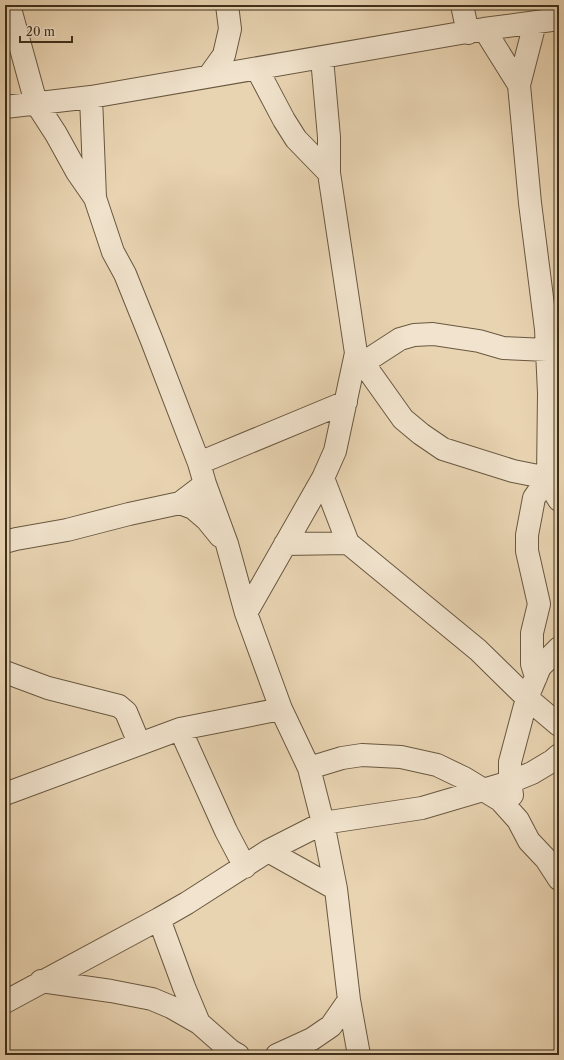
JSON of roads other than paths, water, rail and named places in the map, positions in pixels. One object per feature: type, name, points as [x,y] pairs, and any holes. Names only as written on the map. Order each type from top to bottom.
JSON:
[{"type":"street","points":[[9,5],[36,103],[56,134],[77,172],[95,198]]},
{"type":"street","points":[[209,76],[224,55],[230,30],[227,5]]},
{"type":"street","points":[[462,5],[476,31],[519,86]]},
{"type":"street","points":[[5,107],[91,97],[476,31],[545,17]]},
{"type":"street","points":[[545,17],[519,86],[530,203],[551,339],[554,386],[548,478],[559,500]]},
{"type":"street","points":[[322,58],[329,138],[329,173],[360,358],[403,419],[443,449],[513,471],[548,478]]},
{"type":"street","points":[[257,69],[284,120],[296,139],[329,173]]},
{"type":"street","points":[[91,97],[95,198],[113,252],[128,282],[199,463],[205,484],[228,544],[246,614],[281,709],[309,768],[324,823],[336,889],[349,1000],[359,1055]]},
{"type":"street","points":[[246,614],[323,478],[335,451],[346,402],[360,358],[400,339],[414,335],[433,334],[479,341],[504,348],[551,339]]},
{"type":"street","points":[[199,463],[346,402]]},
{"type":"street","points":[[323,478],[348,543],[478,650],[527,698],[559,725]]},
{"type":"street","points":[[536,677],[532,664],[532,633],[539,604],[527,551],[527,535],[534,498],[548,478]]},
{"type":"street","points":[[5,542],[67,530],[180,503],[205,484]]},
{"type":"street","points":[[180,503],[193,508],[207,520],[228,544]]},
{"type":"street","points":[[285,544],[348,543]]},
{"type":"street","points":[[518,820],[510,782],[510,762],[527,698],[540,667],[559,648]]},
{"type":"street","points":[[5,672],[48,688],[119,706],[126,712],[139,743]]},
{"type":"street","points":[[5,794],[180,729],[281,709]]},
{"type":"street","points":[[180,729],[226,831],[245,867]]},
{"type":"street","points":[[309,768],[342,758],[362,754],[401,757],[437,765],[464,778],[500,800],[518,820],[529,841],[546,859],[559,879]]},
{"type":"street","points":[[5,1002],[41,981],[159,919],[268,852],[324,823],[422,808],[510,782],[532,773],[559,755]]},
{"type":"street","points":[[268,852],[336,889]]},
{"type":"street","points":[[159,919],[199,1023]]},
{"type":"street","points":[[41,981],[111,991],[152,999],[171,1007],[199,1023],[231,1051],[238,1055]]},
{"type":"street","points":[[277,1055],[312,1039],[331,1026],[349,1000]]}]
